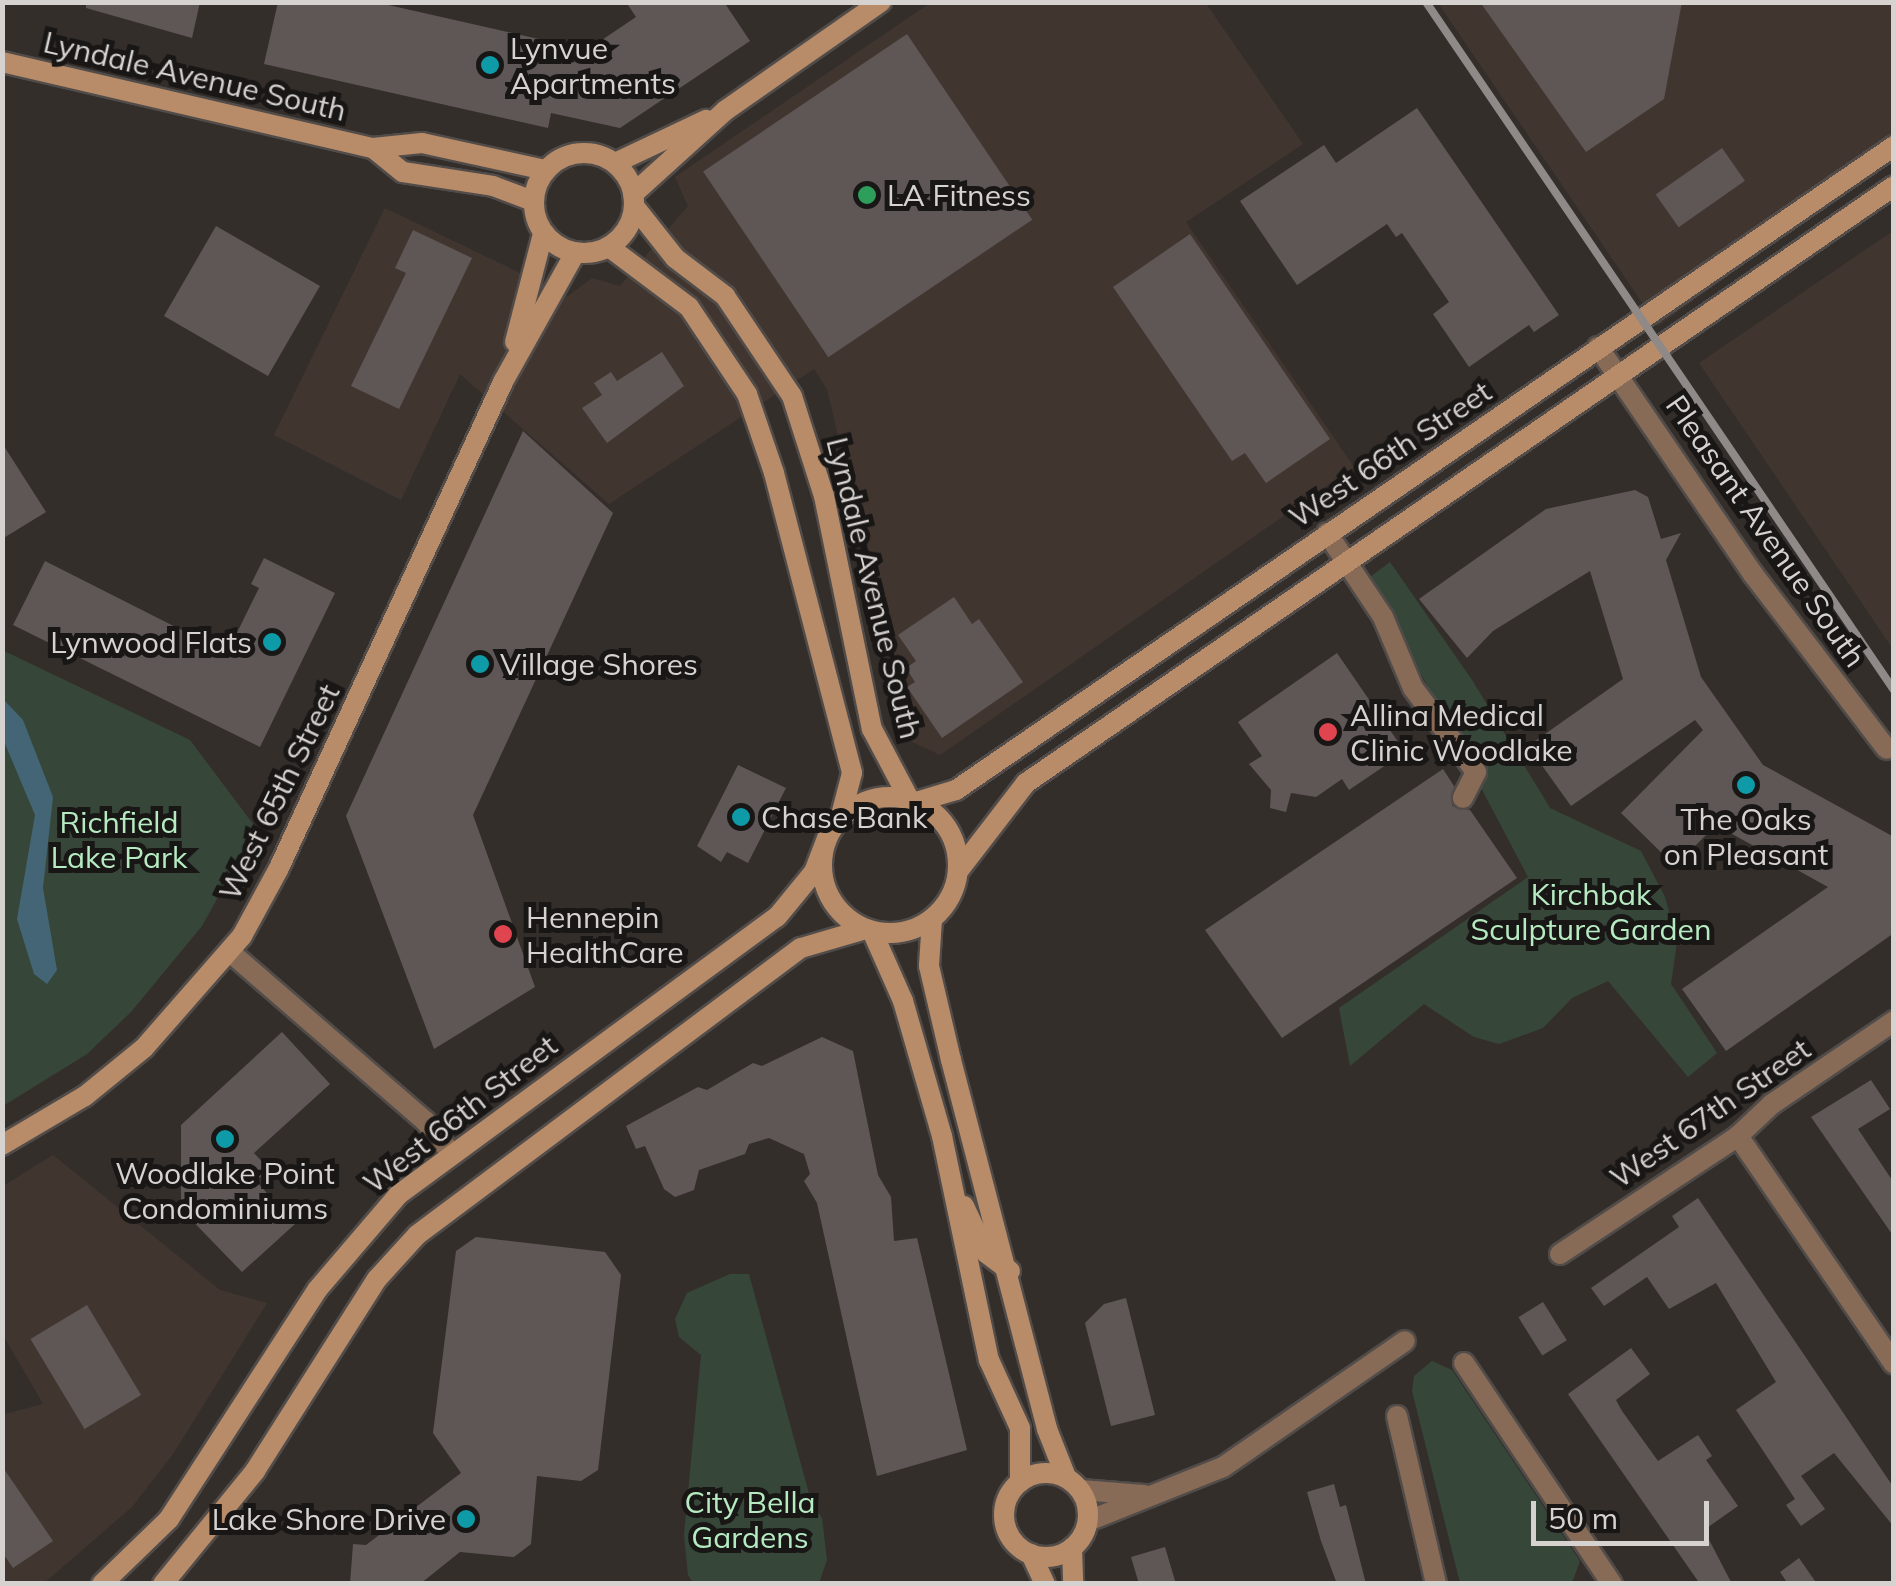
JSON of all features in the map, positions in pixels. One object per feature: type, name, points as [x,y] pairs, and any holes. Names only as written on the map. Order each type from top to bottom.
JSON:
[{"type":"main road","points":[[614,164],[726,110],[880,2]]},
{"type":"main road","name":"Lyndale Avenue South","points":[[2,62],[374,148],[422,143],[545,170],[571,154],[614,164],[674,258],[726,296],[792,396],[824,496],[872,729],[912,800]]},
{"type":"main road","points":[[545,170],[533,201],[543,234],[576,253],[609,247],[630,222],[634,200],[726,110]]},
{"type":"main road","name":"West 66th Street","points":[[912,800],[956,790],[1894,146]]},
{"type":"main road","name":"Lyndale Avenue South","points":[[374,148],[404,172],[493,186],[533,201]]},
{"type":"main road","points":[[163,1584],[254,1471],[377,1279],[417,1235],[801,948],[869,930],[910,930],[932,919],[946,906],[958,870],[1026,782],[1894,186]]},
{"type":"main road","name":"West 65th Street","points":[[503,382],[543,234]]},
{"type":"main road","points":[[609,247],[690,306],[747,394],[852,773],[822,858],[832,901],[869,930],[903,1001],[949,1172],[990,1360],[1020,1428],[1020,1482]]},
{"type":"main road","name":"West 65th Street","points":[[2,1145],[85,1096],[144,1048],[230,952],[280,868],[503,382],[576,253]]},
{"type":"main road","points":[[834,828],[872,800],[912,800],[948,829],[958,870]]},
{"type":"main road","name":"West 66th Street","points":[[102,1584],[168,1519],[359,1236],[452,1154],[778,917],[814,872],[834,828]]},
{"type":"main road","points":[[932,919],[934,992],[1010,1271],[1047,1428],[1088,1521],[1072,1548],[1073,1584]]},
{"type":"main road","points":[[949,1172],[986,1252],[1010,1271]]},
{"type":"main road","points":[[1045,1584],[1030,1554],[1005,1523],[1006,1500],[1020,1482],[1043,1473],[1074,1484]]},
{"type":"main road","points":[[1030,1554],[1045,1557],[1072,1548]]},
{"type":"street","name":"Pleasant Avenue South","points":[[1598,347],[1753,574],[1888,749]]},
{"type":"street","points":[[1327,533],[1383,617],[1413,688],[1476,772],[1463,798]]},
{"type":"street","points":[[230,952],[425,1122],[452,1154]]},
{"type":"street","name":"West 67th Street","points":[[1560,1254],[1738,1136],[1772,1104],[1894,1021]]},
{"type":"street","points":[[1738,1136],[1894,1364]]},
{"type":"street","points":[[1088,1521],[1256,1447],[1405,1341]]},
{"type":"street","points":[[1464,1363],[1610,1583]]},
{"type":"street","points":[[1396,1416],[1436,1584]]},
{"type":"street","points":[[1074,1484],[1151,1496]]},
{"type":"shaded area","points":[[1205,2],[1303,144],[1186,222],[1354,467],[940,755],[910,741],[827,389],[814,369],[609,504],[460,374],[401,500],[274,435],[385,208],[568,296],[592,278],[620,286],[688,206],[675,177],[930,3]]},
{"type":"shaded area","points":[[1438,3],[1893,3],[1893,156],[1658,326]]},
{"type":"shaded area","points":[[1893,231],[1893,649],[1699,363]]},
{"type":"shaded area","points":[[53,1155],[220,1290],[267,1303],[173,1454],[132,1507],[44,1583],[3,1583],[2,1415],[43,1404],[3,1335],[3,1186]]},
{"type":"green space","name":"Kirchbak Sculpture Garden","points":[[1390,562],[1472,680],[1550,808],[1641,851],[1665,897],[1677,942],[1671,984],[1717,1053],[1688,1077],[1608,981],[1572,998],[1543,1028],[1499,1044],[1474,1037],[1424,1004],[1350,1066],[1339,1008],[1528,877],[1370,577]]},
{"type":"green space","name":"Richfield Lake Park","points":[[2,650],[190,740],[256,828],[202,926],[131,1012],[87,1054],[3,1106]]},
{"type":"green space","name":"City Bella Gardens","points":[[730,1274],[749,1274],[811,1501],[822,1518],[827,1560],[819,1583],[693,1583],[688,1575],[684,1535],[701,1355],[679,1337],[675,1319],[687,1293]]},
{"type":"green space","points":[[1432,1361],[1452,1370],[1580,1561],[1572,1583],[1460,1583],[1412,1391],[1414,1376]]},
{"type":"water","points":[[3,699],[23,720],[53,797],[43,888],[57,970],[47,984],[34,974],[17,919],[35,815],[3,739]]},
{"type":"building","points":[[86,2],[200,2],[192,38],[86,8]]},
{"type":"building","name":"Lynvue Apartments","points":[[278,2],[375,2],[587,50],[636,17],[626,2],[724,2],[750,41],[620,128],[551,113],[548,128],[264,64]]},
{"type":"building","points":[[1480,2],[1682,2],[1664,99],[1586,152]]},
{"type":"building","name":"LA Fitness","points":[[907,34],[1032,220],[828,357],[703,172]]},
{"type":"building","points":[[1417,108],[1559,315],[1534,332],[1529,325],[1469,367],[1433,314],[1449,302],[1402,233],[1396,237],[1387,224],[1297,285],[1240,201],[1324,145],[1336,163]]},
{"type":"building","points":[[1722,148],[1745,181],[1679,227],[1656,194]]},
{"type":"building","points":[[216,226],[320,286],[268,376],[164,316]]},
{"type":"building","points":[[413,230],[472,258],[399,409],[351,386],[406,273],[395,268]]},
{"type":"building","points":[[1190,234],[1330,439],[1266,483],[1245,453],[1232,461],[1113,287]]},
{"type":"building","points":[[662,352],[684,386],[607,443],[582,408],[602,395],[594,383],[611,372],[617,381]]},
{"type":"building","name":"Village Shores","points":[[523,431],[613,513],[473,815],[535,987],[434,1049],[346,816]]},
{"type":"building","points":[[2,443],[46,512],[2,539]]},
{"type":"building","name":"The Oaks on Pleasant","points":[[1635,490],[1648,497],[1661,539],[1681,533],[1666,560],[1701,677],[1763,765],[1894,837],[1894,933],[1726,1051],[1682,989],[1828,887],[1716,825],[1675,866],[1621,813],[1703,730],[1695,720],[1571,806],[1528,746],[1623,679],[1590,571],[1493,631],[1467,658],[1419,599],[1546,509]]},
{"type":"building","points":[[264,558],[335,593],[260,747],[13,625],[45,561],[227,653],[259,588],[251,584]]},
{"type":"building","points":[[954,597],[972,624],[979,619],[1023,682],[942,738],[907,687],[915,682],[906,668],[916,661],[898,635]]},
{"type":"building","points":[[1337,653],[1405,752],[1349,790],[1342,779],[1316,797],[1291,793],[1286,812],[1270,808],[1271,790],[1249,764],[1262,756],[1238,722]]},
{"type":"building","name":"Chase Bank","points":[[738,765],[786,788],[748,863],[727,852],[721,862],[697,846]]},
{"type":"building","points":[[1443,769],[1454,786],[1452,806],[1470,810],[1517,878],[1282,1038],[1205,930]]},
{"type":"building","name":"Woodlake Point Condominiums","points":[[282,1032],[330,1084],[254,1153],[269,1169],[256,1181],[295,1224],[242,1272],[181,1209],[181,1125]]},
{"type":"building","points":[[822,1037],[853,1051],[878,1175],[891,1197],[894,1241],[917,1238],[967,1450],[877,1476],[817,1203],[804,1181],[810,1174],[804,1154],[769,1138],[749,1144],[745,1154],[699,1170],[694,1190],[675,1197],[664,1189],[645,1146],[636,1149],[626,1126],[698,1087],[707,1090],[753,1063],[762,1066]]},
{"type":"building","points":[[1871,1080],[1890,1109],[1858,1129],[1894,1183],[1894,1237],[1811,1117]]},
{"type":"building","points":[[1698,1198],[1894,1488],[1894,1527],[1834,1453],[1801,1476],[1825,1509],[1801,1526],[1786,1505],[1795,1499],[1736,1410],[1776,1382],[1716,1283],[1669,1309],[1647,1277],[1604,1306],[1591,1288],[1679,1227],[1672,1216]]},
{"type":"building","points":[[476,1237],[605,1252],[621,1275],[598,1470],[581,1481],[537,1476],[531,1544],[514,1557],[460,1552],[420,1584],[350,1584],[353,1544],[366,1545],[461,1473],[433,1433],[456,1251]]},
{"type":"building","points":[[1126,1298],[1155,1415],[1111,1426],[1085,1323],[1104,1304]]},
{"type":"building","points":[[1543,1302],[1567,1340],[1542,1356],[1518,1317]]},
{"type":"building","points":[[87,1305],[141,1395],[85,1429],[30,1339]]},
{"type":"building","points":[[1631,1348],[1650,1374],[1616,1400],[1622,1411],[1658,1461],[1698,1435],[1712,1456],[1706,1460],[1738,1506],[1704,1530],[1732,1584],[1700,1584],[1568,1394]]},
{"type":"building","points":[[2,1466],[53,1541],[13,1568],[2,1552]]},
{"type":"building","points":[[1334,1484],[1340,1507],[1346,1505],[1366,1584],[1337,1584],[1321,1541],[1307,1492]]},
{"type":"building","points":[[1165,1547],[1176,1584],[1139,1584],[1131,1557]]},
{"type":"building","points":[[1799,1558],[1817,1584],[1788,1584],[1780,1572]]},
{"type":"railway","points":[[1426,2],[1894,690]]},
{"type":"place","name":"Lynvue Apartments","points":[[490,65]]},
{"type":"place","name":"LA Fitness","points":[[867,195]]},
{"type":"place","name":"Lynwood Flats","points":[[272,642]]},
{"type":"place","name":"Village Shores","points":[[480,664]]},
{"type":"place","name":"Allina Medical Clinic Woodlake","points":[[1328,732]]},
{"type":"place","name":"The Oaks on Pleasant","points":[[1746,785]]},
{"type":"place","name":"Chase Bank","points":[[741,817]]},
{"type":"place","name":"Hennepin HealthCare","points":[[503,934]]},
{"type":"place","name":"Woodlake Point Condominiums","points":[[225,1139]]},
{"type":"place","name":"Lake Shore Drive","points":[[466,1519]]}]
